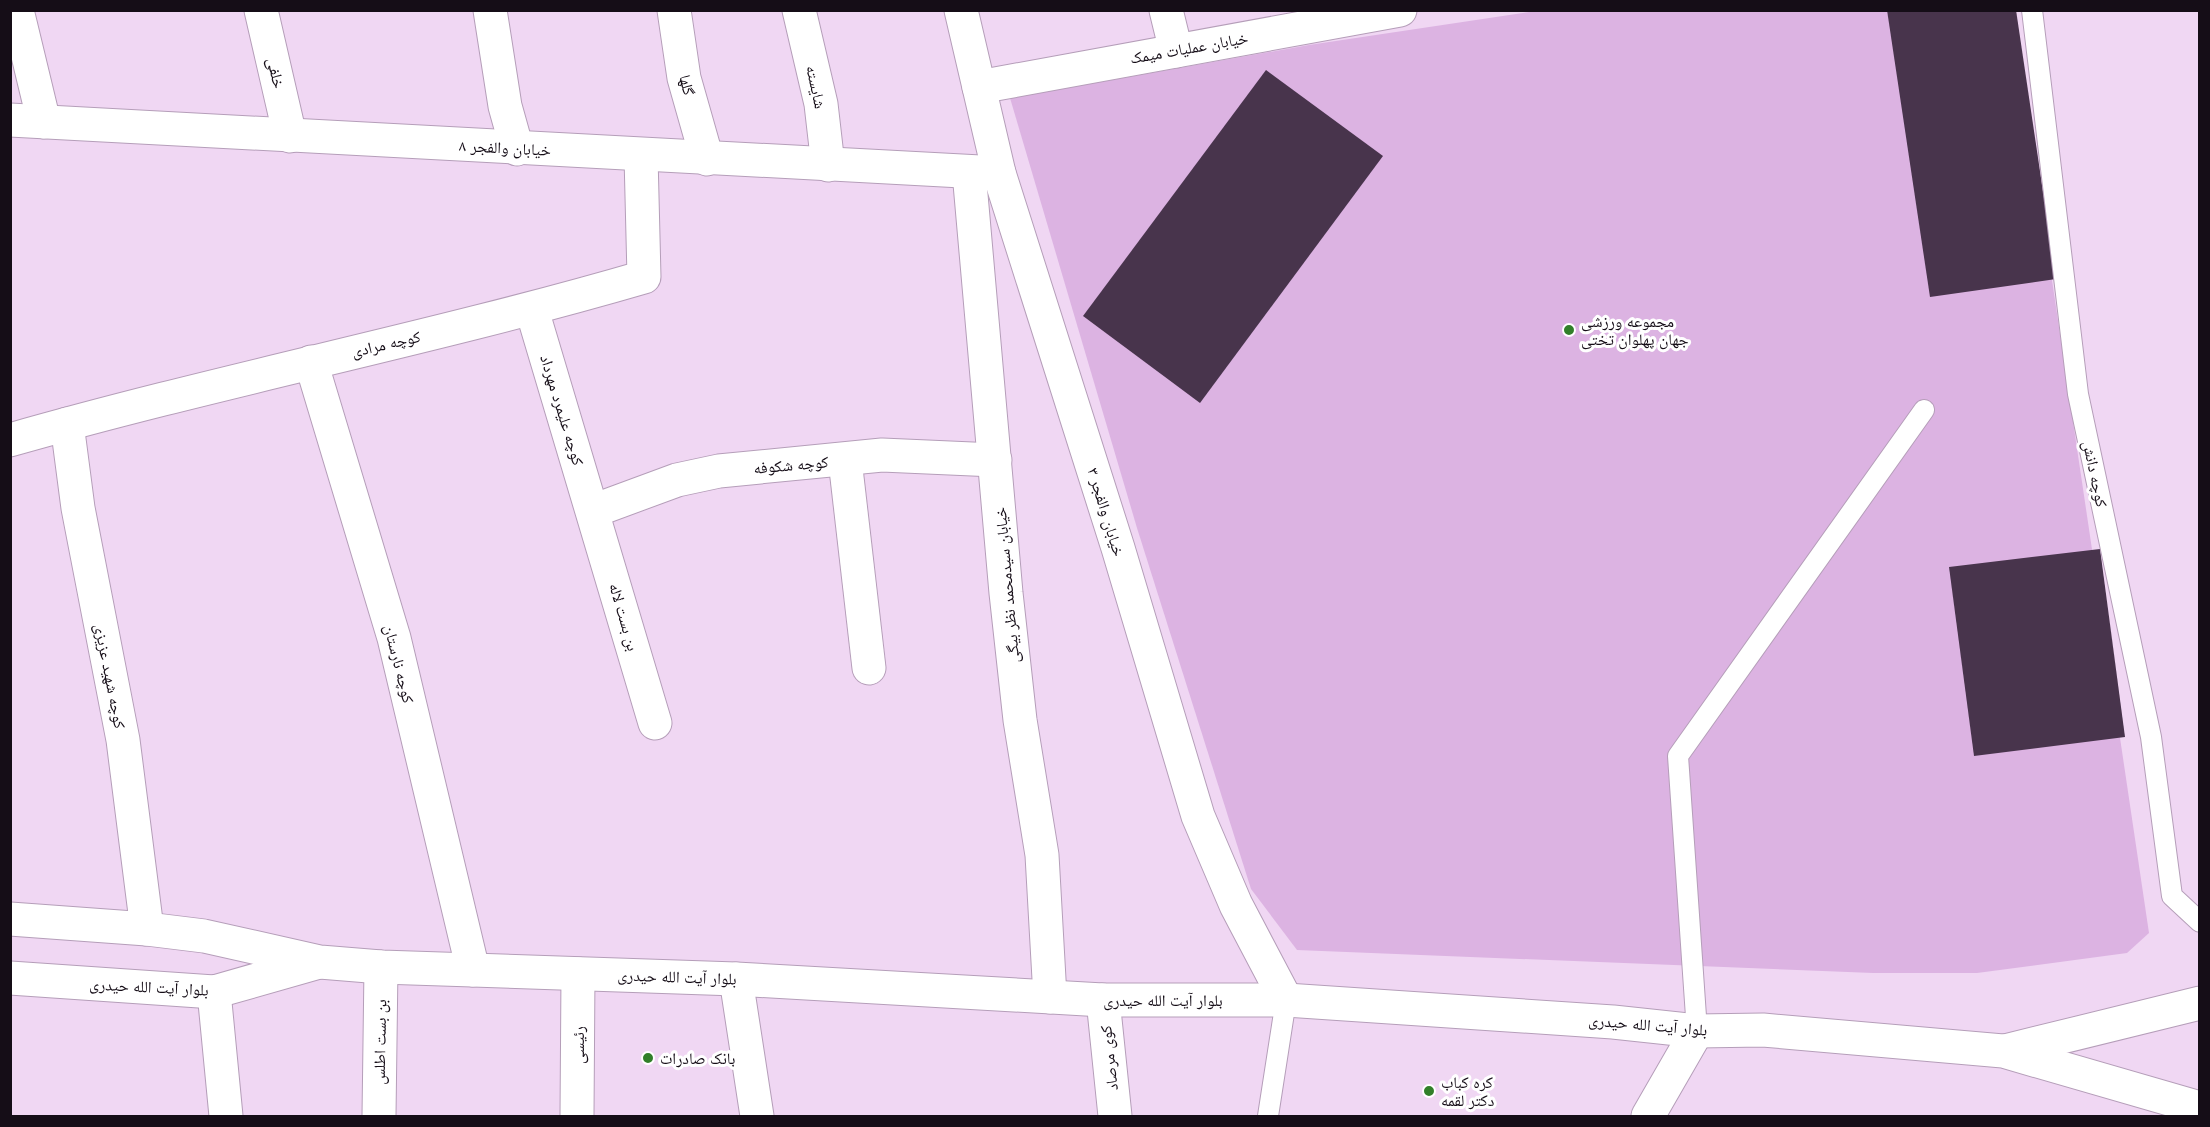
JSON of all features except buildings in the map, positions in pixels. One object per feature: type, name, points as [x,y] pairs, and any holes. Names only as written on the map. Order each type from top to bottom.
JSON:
[{"type":"street","points":[[17,10],[44,122]]},
{"type":"street","name":"خلفی","points":[[261,10],[290,136]]},
{"type":"street","points":[[490,10],[505,106],[517,149]]},
{"type":"street","name":"گلها","points":[[674,10],[684,78],[707,159]]},
{"type":"street","name":"شایسته","points":[[799,10],[821,104],[828,165]]},
{"type":"street","name":"خیابان والفجر ۳","points":[[961,10],[979,87],[984,173],[1121,559],[1198,816],[1221,874],[1286,1000]]},
{"type":"street","points":[[1166,10],[1176,51]]},
{"type":"street","name":"خیابان عملیات میمک","points":[[979,87],[1176,51],[1347,15],[1400,10]]},
{"type":"street","name":"خیابان والفجر ۸","points":[[10,120],[984,173]]},
{"type":"street","name":"کوچه مرادی","points":[[10,440],[311,362],[532,310],[644,277],[641,156]]},
{"type":"street","name":"خیابان سیدمحمد نظر بیگی","points":[[984,173],[995,460],[1020,720],[1042,855],[1050,998]]},
{"type":"street","name":"کوچه علیمرد مهرداد","points":[[532,310],[593,511]]},
{"type":"street","name":"کوچه نارستان","points":[[311,362],[394,638],[473,970]]},
{"type":"street","name":"کوچه شهید عزیزی","points":[[67,424],[78,508],[123,740],[147,929]]},
{"type":"street","name":"کوچه شکوفه","points":[[593,511],[650,489],[696,475],[882,455],[995,460]]},
{"type":"street","points":[[846,460],[869,668]]},
{"type":"street","name":"بن بست لاله","points":[[593,511],[655,723]]},
{"type":"street","name":"بلوار آیت الله حیدری","points":[[10,919],[147,929],[204,936],[320,962],[381,967],[736,980],[1103,1000],[1286,1000],[1601,1021],[1697,1031],[1763,1030],[2003,1051],[2199,1108]]},
{"type":"street","name":"بلوار آیت الله حیدری","points":[[10,978],[214,992],[320,962]]},
{"type":"street","name":"بن بست اطلس","points":[[380,1116],[381,967]]},
{"type":"street","name":"رئیسی","points":[[578,974],[578,1116]]},
{"type":"street","points":[[736,980],[757,1116]]},
{"type":"street","points":[[214,992],[226,1116]]},
{"type":"street","name":"کوی مرصاد","points":[[1103,1000],[1115,1116]]},
{"type":"street","name":"بلوار آیت الله حیدری","points":[[2003,1051],[2199,1003]]},
{"type":"street","points":[[1648,1116],[1697,1031]]},
{"type":"lane","name":"کوچه دانش","points":[[2032,10],[2078,394],[2151,737],[2172,896],[2199,922]]},
{"type":"lane","points":[[1697,1031],[1678,756],[1924,410]]},
{"type":"lane","points":[[1268,1116],[1286,1000]]},
{"type":"shaded area","name":"مجموعه ورزشی جهان پهلوان تختی","points":[[1536,11],[2005,11],[2030,132],[2149,933],[2127,953],[1977,973],[1873,973],[1297,950],[1251,889],[1137,528],[1010,98],[1309,45]]},
{"type":"place","name":"مجموعه ورزشی جهان پهلوان تختی","points":[[1569,330]]},
{"type":"place","name":"بانک صادرات","points":[[648,1058]]},
{"type":"place","name":"کره کباب دکتر لقمه","points":[[1429,1091]]}]
